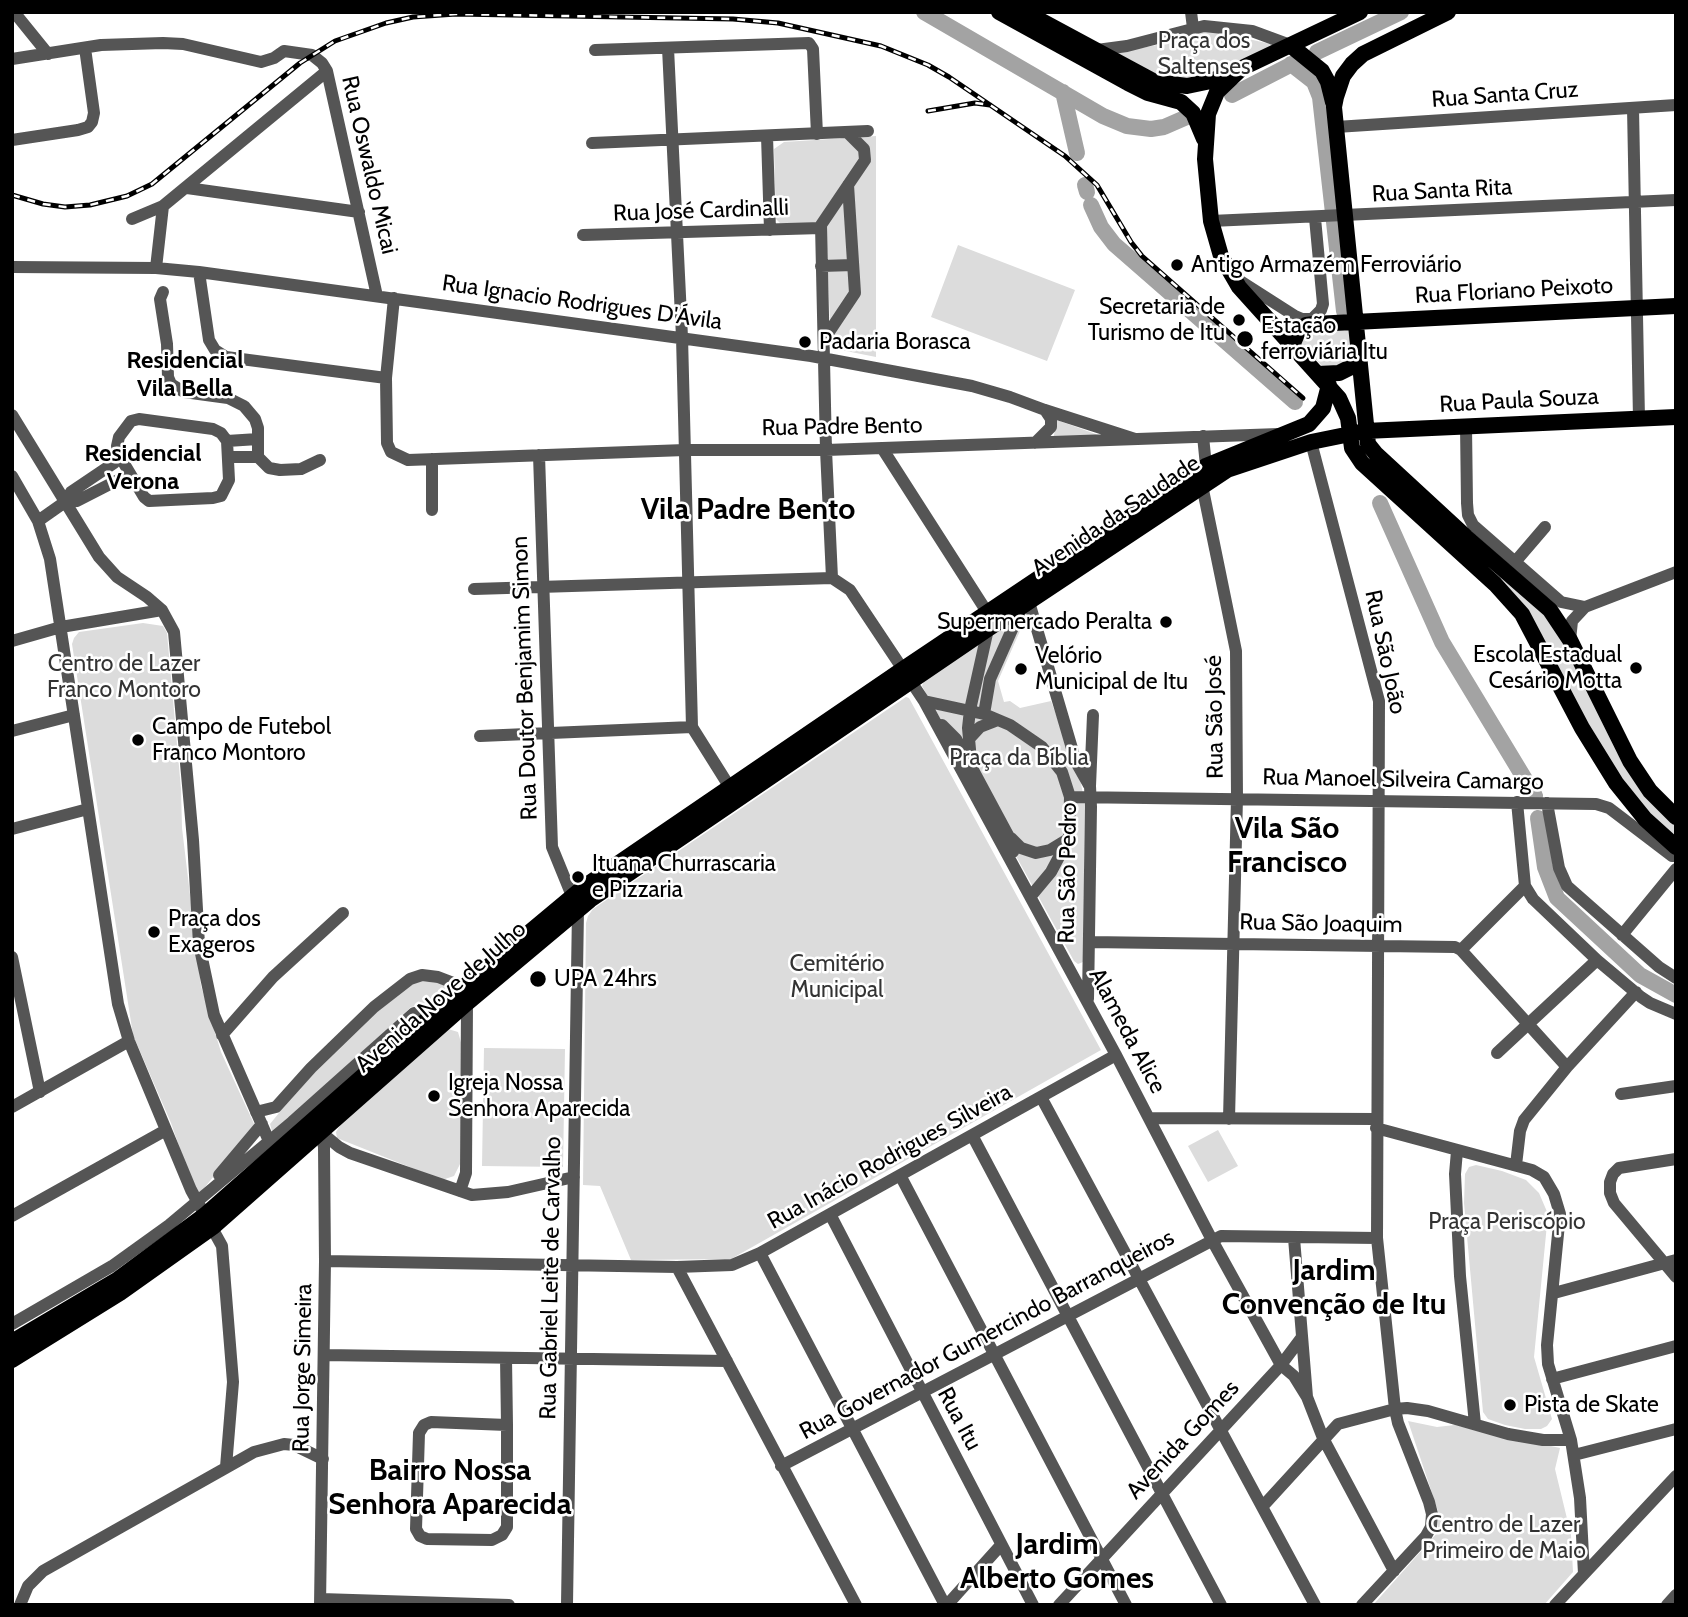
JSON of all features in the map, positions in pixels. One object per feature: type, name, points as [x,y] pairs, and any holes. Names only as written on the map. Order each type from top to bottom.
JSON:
[{"type":"main road","points":[[999,12],[1129,84],[1181,102],[1193,113],[1205,142]]},
{"type":"main road","points":[[1025,12],[1138,75],[1171,86],[1199,84],[1242,68],[1360,12]]},
{"type":"main road","points":[[1334,107],[1343,76],[1357,59],[1448,12]]},
{"type":"main road","points":[[1290,45],[1322,71],[1328,82],[1334,107],[1359,363],[1357,432],[1352,447],[1369,471],[1495,584],[1522,614],[1582,728],[1616,783],[1645,820],[1676,848]]},
{"type":"main road","points":[[1242,68],[1227,79],[1213,99],[1208,114],[1205,142],[1211,221],[1221,256],[1230,275],[1339,398],[1357,432],[1376,454],[1466,537],[1543,602],[1559,621],[1630,761],[1650,791],[1676,817]]},
{"type":"main road","name":"Rua Floriano Peixoto","points":[[1309,322],[1676,306]]},
{"type":"main road","points":[[1292,346],[1297,334],[1309,322]]},
{"type":"main road","points":[[1323,380],[1359,363]]},
{"type":"main road","name":"Avenida da Saudade","points":[[1023,600],[1206,466],[1304,428],[1319,414],[1326,401],[1323,380]]},
{"type":"main road","name":"Rua Paula Souza","points":[[1357,432],[1676,417]]},
{"type":"main road","name":"Avenida da Saudade","points":[[907,675],[987,612],[1023,600],[1227,470],[1311,442],[1357,432]]},
{"type":"main road","points":[[907,675],[988,629],[992,616],[1006,606],[1023,600]]},
{"type":"main road","name":"Avenida Nove de Julho","points":[[310,1124],[467,1003],[562,923],[573,905],[606,873],[730,786],[907,675]]},
{"type":"main road","name":"Avenida Nove de Julho","points":[[12,1360],[121,1293],[205,1215],[464,987],[575,903],[907,675]]},
{"type":"main road","name":"Avenida Nove de Julho","points":[[12,1342],[117,1280],[205,1215]]},
{"type":"street","points":[[14,12],[48,54]]},
{"type":"street","points":[[1191,12],[1193,28]]},
{"type":"street","points":[[1093,50],[1127,46],[1193,28],[1213,26],[1240,29],[1290,45]]},
{"type":"street","name":"Rua Oswaldo Micai","points":[[85,48],[101,45],[183,44],[261,62],[274,58],[282,51],[299,51],[316,57],[327,71],[377,296]]},
{"type":"street","points":[[595,50],[811,44],[817,134]]},
{"type":"street","points":[[12,60],[85,48],[94,113],[88,127],[12,141]]},
{"type":"street","points":[[668,48],[682,337],[692,727],[730,786]]},
{"type":"street","points":[[132,219],[163,206],[187,188],[327,71]]},
{"type":"street","name":"Rua Santa Cruz","points":[[1336,127],[1676,105]]},
{"type":"street","points":[[1633,108],[1639,419]]},
{"type":"street","points":[[592,143],[868,131]]},
{"type":"street","points":[[474,589],[832,578],[821,228],[865,160],[864,149],[847,132]]},
{"type":"street","points":[[767,136],[770,230]]},
{"type":"street","points":[[825,339],[855,293],[848,185]]},
{"type":"street","points":[[187,188],[359,212]]},
{"type":"street","name":"Rua Santa Rita","points":[[1211,221],[1676,201]]},
{"type":"street","points":[[156,268],[163,206]]},
{"type":"street","points":[[1230,275],[1309,322],[1323,304],[1319,218]]},
{"type":"street","name":"Rua José Cardinalli","points":[[583,235],[821,228]]},
{"type":"street","points":[[821,266],[853,265]]},
{"type":"street","name":"Rua Ignacio Rodrigues D'Ávila","points":[[12,267],[156,268],[199,272],[825,358],[972,386],[1135,439]]},
{"type":"street","points":[[199,272],[209,340],[215,350],[226,357],[386,378],[394,298]]},
{"type":"street","points":[[163,292],[160,299],[171,384],[184,392],[237,401],[251,412],[255,419],[258,457],[269,468],[301,469],[320,460]]},
{"type":"street","name":"Rua Padre Bento","points":[[386,378],[387,443],[396,455],[408,460],[685,450],[882,449],[1290,434]]},
{"type":"street","points":[[1034,443],[1051,427],[1051,419],[1045,410]]},
{"type":"street","points":[[12,415],[107,566],[162,610],[171,624],[176,641],[199,944],[214,1015],[270,1140]]},
{"type":"street","points":[[139,419],[213,429],[221,433],[227,441],[229,480],[221,496],[149,501],[134,481],[117,446],[126,426],[139,419]]},
{"type":"street","points":[[1466,426],[1467,503],[1470,520],[1477,530],[1560,602],[1585,607]]},
{"type":"street","points":[[1202,485],[1206,466],[1203,436]]},
{"type":"street","points":[[227,441],[258,439]]},
{"type":"street","name":"Rua São João","points":[[1311,442],[1379,701],[1377,1238],[1395,1409],[1429,1502],[1432,1521],[1426,1536],[1394,1571]]},
{"type":"street","points":[[882,449],[987,612]]},
{"type":"street","points":[[38,521],[65,502],[72,492],[108,469],[120,455]]},
{"type":"street","name":"Rua Doutor Benjamim Simon","points":[[538,455],[552,847],[575,903]]},
{"type":"street","points":[[228,457],[258,457]]},
{"type":"street","points":[[432,459],[432,510]]},
{"type":"street","points":[[12,476],[38,521],[50,559],[118,1004],[129,1041],[166,1130],[222,1246],[233,1382],[226,1467]]},
{"type":"street","points":[[65,502],[77,501],[118,480],[134,481]]},
{"type":"street","name":"Rua São José","points":[[1202,485],[1236,651],[1237,798],[1229,1119]]},
{"type":"street","points":[[1515,562],[1545,527]]},
{"type":"street","points":[[1570,640],[1572,621],[1585,607],[1676,572]]},
{"type":"street","name":"Alameda Alice","points":[[832,578],[850,590],[927,707],[1015,866],[1212,1240],[1281,1365],[1294,1376],[1307,1397]]},
{"type":"street","points":[[984,714],[990,679],[1023,600]]},
{"type":"street","name":"Rua São Pedro","points":[[1023,600],[1076,762],[1090,791]]},
{"type":"street","points":[[12,641],[61,627],[162,610]]},
{"type":"street","points":[[973,770],[968,739],[970,710],[988,629]]},
{"type":"street","points":[[983,652],[997,660]]},
{"type":"street","points":[[927,707],[970,710],[999,720],[1021,731],[1042,747],[1062,772],[1070,797],[1069,838],[1051,872],[1031,896]]},
{"type":"street","points":[[927,707],[956,739],[1008,835],[1015,866]]},
{"type":"street","points":[[12,731],[74,715]]},
{"type":"street","name":"Rua São Pedro","points":[[1088,1003],[1093,715]]},
{"type":"street","points":[[968,739],[980,727],[999,720]]},
{"type":"street","points":[[480,736],[692,727]]},
{"type":"street","name":"Rua Manoel Silveira Camargo","points":[[1070,797],[1090,791],[1237,798],[1603,805],[1672,856],[1676,856]]},
{"type":"street","points":[[1517,802],[1525,886],[1533,899],[1597,960],[1636,992],[1650,1003],[1676,1014]]},
{"type":"street","points":[[1548,803],[1563,878],[1574,893],[1622,936],[1676,978]]},
{"type":"street","points":[[12,829],[88,809]]},
{"type":"street","points":[[1008,835],[1021,848],[1036,853],[1050,850],[1069,838]]},
{"type":"street","points":[[1622,936],[1676,869]]},
{"type":"street","points":[[1525,886],[1461,950],[1567,1067]]},
{"type":"street","name":"Rua Gabriel Leite de Carvalho","points":[[567,1605],[574,1177],[575,903]]},
{"type":"street","points":[[222,1035],[274,977],[343,913]]},
{"type":"street","name":"Rua São Joaquim","points":[[1089,942],[1455,947],[1461,950]]},
{"type":"street","points":[[12,957],[40,1092]]},
{"type":"street","points":[[1497,1053],[1597,960]]},
{"type":"street","points":[[205,1215],[259,1118],[276,1107],[311,1068],[374,1007],[410,979],[422,975],[438,977],[464,987]]},
{"type":"street","points":[[1516,1165],[1524,1120],[1567,1067],[1636,992]]},
{"type":"street","points":[[460,1191],[466,1173],[467,1003]]},
{"type":"street","points":[[12,1108],[129,1041]]},
{"type":"street","name":"Rua Inácio Rodrigues Silveira","points":[[325,1261],[677,1267],[732,1265],[761,1253],[1116,1055]]},
{"type":"street","points":[[1620,1094],[1676,1086]]},
{"type":"street","points":[[1041,1097],[1315,1605]]},
{"type":"street","points":[[1149,1118],[1376,1123],[1457,1151],[1532,1170],[1544,1177],[1554,1194],[1560,1214],[1547,1345],[1552,1379],[1574,1455],[1580,1498],[1584,1574]]},
{"type":"street","points":[[12,1324],[112,1266],[170,1225],[205,1215],[270,1140],[310,1124],[350,1153],[460,1191],[483,1196],[574,1177]]},
{"type":"street","name":"Rua Jorge Simeira","points":[[310,1124],[324,1147],[321,1602]]},
{"type":"street","points":[[12,1216],[166,1130]]},
{"type":"street","points":[[972,1135],[1221,1605]]},
{"type":"street","points":[[1457,1151],[1455,1174],[1460,1276],[1475,1424]]},
{"type":"street","points":[[1676,1159],[1619,1168],[1610,1182],[1610,1194],[1614,1203],[1670,1261],[1676,1277]]},
{"type":"street","points":[[900,1175],[1126,1605]]},
{"type":"street","name":"Rua Itu","points":[[830,1214],[1033,1605]]},
{"type":"street","points":[[1212,1240],[1222,1236],[1377,1238]]},
{"type":"street","points":[[1294,1238],[1307,1397],[1323,1438],[1394,1571],[1362,1605]]},
{"type":"street","name":"Rua Governador Gumercindo Barranqueiros","points":[[781,1466],[1212,1240]]},
{"type":"street","points":[[761,1253],[946,1605],[1002,1545]]},
{"type":"street","points":[[1553,1293],[1670,1261]]},
{"type":"street","points":[[677,1267],[856,1605]]},
{"type":"street","name":"Avenida Gomes","points":[[1059,1605],[1302,1342]]},
{"type":"street","points":[[1552,1379],[1676,1346]]},
{"type":"street","points":[[324,1355],[727,1362]]},
{"type":"street","points":[[506,1358],[507,1425],[507,1527],[502,1535],[492,1540],[427,1539],[420,1536],[416,1529],[419,1433],[424,1425],[431,1422],[507,1425]]},
{"type":"street","points":[[1315,1417],[1342,1422],[1408,1408],[1507,1434],[1543,1440],[1571,1440]]},
{"type":"street","points":[[1263,1506],[1323,1438],[1342,1422]]},
{"type":"street","points":[[1574,1455],[1676,1429]]},
{"type":"street","points":[[20,1605],[28,1586],[43,1570],[254,1452],[284,1444],[304,1449],[323,1460]]},
{"type":"street","points":[[1562,1603],[1584,1574],[1676,1476]]},
{"type":"street","points":[[1667,1605],[1676,1595]]},
{"type":"street","points":[[321,1602],[509,1605]]},
{"type":"green space","name":"Praça dos Saltenses","points":[[1214,31],[1279,46],[1217,74],[1171,80],[1110,54],[1162,44],[1196,32]]},
{"type":"green space","points":[[876,136],[876,357],[831,348],[826,224],[780,223],[776,219],[774,149],[784,142]]},
{"type":"green space","points":[[958,245],[1075,290],[1047,361],[931,317]]},
{"type":"green space","points":[[1350,330],[1353,361],[1332,368],[1322,366],[1301,344],[1305,332]]},
{"type":"green space","points":[[1057,420],[1101,436],[1053,440]]},
{"type":"green space","points":[[1354,435],[1543,612],[1560,635],[1625,767],[1676,826],[1676,839],[1648,815],[1617,777],[1548,649],[1371,466]]},
{"type":"green space","name":"Praça da Bíblia","points":[[1011,621],[1023,624],[998,681],[1004,702],[1010,701],[1020,708],[1051,701],[1081,783],[1085,807],[1083,962],[1078,964],[922,686],[925,679]]},
{"type":"green space","name":"Centro de Lazer Franco Montoro","points":[[143,623],[163,626],[167,633],[182,828],[201,986],[221,1052],[255,1126],[200,1193],[192,1183],[171,1123],[133,1035],[72,644],[79,632]]},
{"type":"green space","name":"Cemitério Municipal","points":[[906,697],[909,698],[1101,1050],[731,1259],[631,1260],[600,1186],[583,1185],[588,916],[593,909]]},
{"type":"green space","points":[[415,980],[444,984],[446,989],[434,1003],[411,1007],[272,1131],[270,1124],[344,1039]]},
{"type":"green space","points":[[448,1029],[458,1032],[462,1046],[460,1164],[454,1176],[442,1180],[337,1138],[336,1132],[341,1124]]},
{"type":"green space","points":[[484,1048],[565,1049],[563,1167],[482,1166]]},
{"type":"green space","points":[[1218,1130],[1238,1166],[1208,1182],[1188,1146]]},
{"type":"green space","name":"Praça Periscópio","points":[[1476,1165],[1526,1180],[1539,1193],[1548,1214],[1534,1357],[1552,1419],[1541,1429],[1505,1425],[1488,1419],[1483,1412],[1464,1203],[1465,1174],[1469,1167]]},
{"type":"green space","name":"Centro de Lazer Primeiro de Maio","points":[[1408,1421],[1437,1427],[1455,1425],[1560,1448],[1555,1469],[1571,1535],[1573,1572],[1544,1605],[1373,1605],[1438,1532],[1438,1511]]},
{"type":"waterway","points":[[924,12],[1103,116],[1127,126],[1151,129],[1164,127],[1187,117]]},
{"type":"waterway","points":[[1317,52],[1401,12]]},
{"type":"waterway","points":[[1232,95],[1298,61]]},
{"type":"waterway","points":[[1291,64],[1314,82],[1320,97],[1344,311]]},
{"type":"waterway","points":[[1063,92],[1077,153]]},
{"type":"waterway","points":[[1085,185],[1087,192]]},
{"type":"waterway","points":[[1091,205],[1101,227],[1114,244],[1295,402]]},
{"type":"waterway","points":[[1380,503],[1442,642],[1535,796]]},
{"type":"waterway","points":[[1538,818],[1545,867],[1557,898],[1640,975],[1676,995]]},
{"type":"railway","points":[[12,195],[65,207],[90,205],[127,196],[152,184],[300,63],[335,41],[386,23],[413,17],[456,14],[733,19],[778,23],[881,46],[928,65],[1065,156],[1097,185],[1142,256],[1303,398]]},
{"type":"railway","points":[[928,111],[975,103],[990,105]]},
{"type":"place","name":"Antigo Armazém Ferroviário","points":[[1177,265]]},
{"type":"place","name":"Secretaria de Turismo de Itu","points":[[1239,320]]},
{"type":"place","name":"Estação ferroviária Itu","points":[[1245,339]]},
{"type":"place","name":"Padaria Borasca","points":[[805,342]]},
{"type":"place","name":"Supermercado Peralta","points":[[1166,622]]},
{"type":"place","name":"Escola Estadual Cesário Motta","points":[[1636,668]]},
{"type":"place","name":"Velório Municipal de Itu","points":[[1021,669]]},
{"type":"place","name":"Campo de Futebol Franco Montoro","points":[[138,740]]},
{"type":"place","name":"Ituana Churrascaria e Pizzaria","points":[[578,877]]},
{"type":"place","name":"Praça dos Exageros","points":[[154,932]]},
{"type":"place","name":"UPA 24hrs","points":[[538,979]]},
{"type":"place","name":"Igreja Nossa Senhora Aparecida","points":[[434,1096]]},
{"type":"place","name":"Pista de Skate","points":[[1510,1405]]},
{"type":"district","name":"Residencial Vila Bella","points":[[185,375]]},
{"type":"district","name":"Residencial Verona","points":[[143,468]]},
{"type":"district","name":"Vila Padre Bento","points":[[748,510]]},
{"type":"district","name":"Vila São Francisco","points":[[1287,846]]},
{"type":"district","name":"Jardim Convenção de Itu","points":[[1334,1288]]},
{"type":"district","name":"Bairro Nossa Senhora Aparecida","points":[[450,1488]]},
{"type":"district","name":"Jardim Alberto Gomes","points":[[1057,1562]]}]
